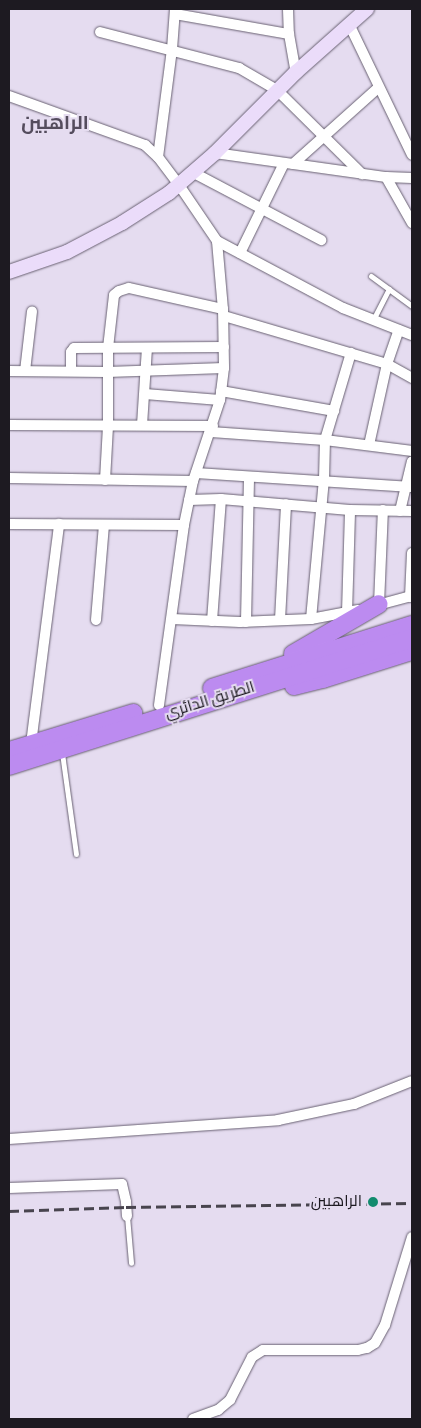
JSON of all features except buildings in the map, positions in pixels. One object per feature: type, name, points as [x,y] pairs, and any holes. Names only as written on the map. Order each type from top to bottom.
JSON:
[{"type":"highway","points":[[379,604],[264,678],[280,687],[307,684],[412,651]]},
{"type":"highway","name":"الطريق الدائري","points":[[322,660],[412,625]]},
{"type":"highway","name":"الطريق الدائري","points":[[9,766],[264,678],[322,660],[412,638]]},
{"type":"highway","name":"الطريق الدائري","points":[[9,751],[158,705],[264,678]]},
{"type":"street","points":[[288,9],[289,34],[296,72]]},
{"type":"street","points":[[9,272],[46,260],[94,238],[147,208],[179,185],[215,154],[296,72],[367,9]]},
{"type":"street","points":[[158,157],[175,11],[289,34]]},
{"type":"street","points":[[349,24],[412,155]]},
{"type":"street","points":[[100,32],[172,49],[239,68],[277,90],[362,174]]},
{"type":"street","points":[[240,254],[262,209],[288,164],[324,136],[379,87]]},
{"type":"street","points":[[9,96],[85,125],[137,141],[158,157],[217,241],[343,308],[412,335]]},
{"type":"street","points":[[215,154],[386,177],[412,178]]},
{"type":"street","points":[[194,172],[321,240]]},
{"type":"street","points":[[386,177],[412,224]]},
{"type":"street","points":[[158,705],[189,500],[212,429],[224,368],[224,313],[217,241]]},
{"type":"street","points":[[105,480],[108,426],[108,348],[114,296],[125,288],[224,313],[387,364],[412,378]]},
{"type":"street","points":[[25,371],[32,311]]},
{"type":"street","points":[[369,446],[387,364],[399,330]]},
{"type":"street","points":[[71,372],[73,349],[224,347]]},
{"type":"street","points":[[142,425],[147,348]]},
{"type":"street","points":[[311,619],[324,480],[325,440],[351,353]]},
{"type":"street","points":[[9,371],[108,372],[224,368]]},
{"type":"street","points":[[145,394],[220,396],[334,411]]},
{"type":"street","points":[[9,425],[142,425],[212,429],[412,451]]},
{"type":"street","points":[[400,511],[409,486],[412,460]]},
{"type":"street","points":[[9,478],[105,480],[249,477],[409,486]]},
{"type":"street","points":[[246,622],[249,477]]},
{"type":"street","points":[[189,500],[221,499],[321,506],[350,510],[412,511]]},
{"type":"street","points":[[212,621],[221,499]]},
{"type":"street","points":[[280,620],[286,504]]},
{"type":"street","points":[[347,613],[350,510]]},
{"type":"street","points":[[379,604],[383,510]]},
{"type":"street","points":[[9,524],[184,526]]},
{"type":"street","points":[[30,744],[58,524]]},
{"type":"street","points":[[96,620],[104,525]]},
{"type":"street","points":[[172,619],[246,622],[311,619],[347,613],[411,596],[412,553]]},
{"type":"street","points":[[9,1139],[278,1120],[354,1104],[412,1081]]},
{"type":"street","points":[[9,1188],[119,1184],[124,1187],[127,1216]]},
{"type":"street","points":[[194,1419],[218,1410],[230,1400],[252,1357],[263,1350],[358,1350],[367,1348],[375,1343],[386,1325],[412,1237]]},
{"type":"lane","points":[[371,276],[412,306]]},
{"type":"lane","points":[[373,320],[389,289]]},
{"type":"lane","points":[[61,749],[76,854]]},
{"type":"lane","points":[[127,1216],[131,1263]]},
{"type":"railway","points":[[9,1211],[126,1207],[412,1203]]},
{"type":"place","name":"الراهبين","points":[[373,1202]]},
{"type":"district","name":"الراهبين","points":[[55,124]]}]
